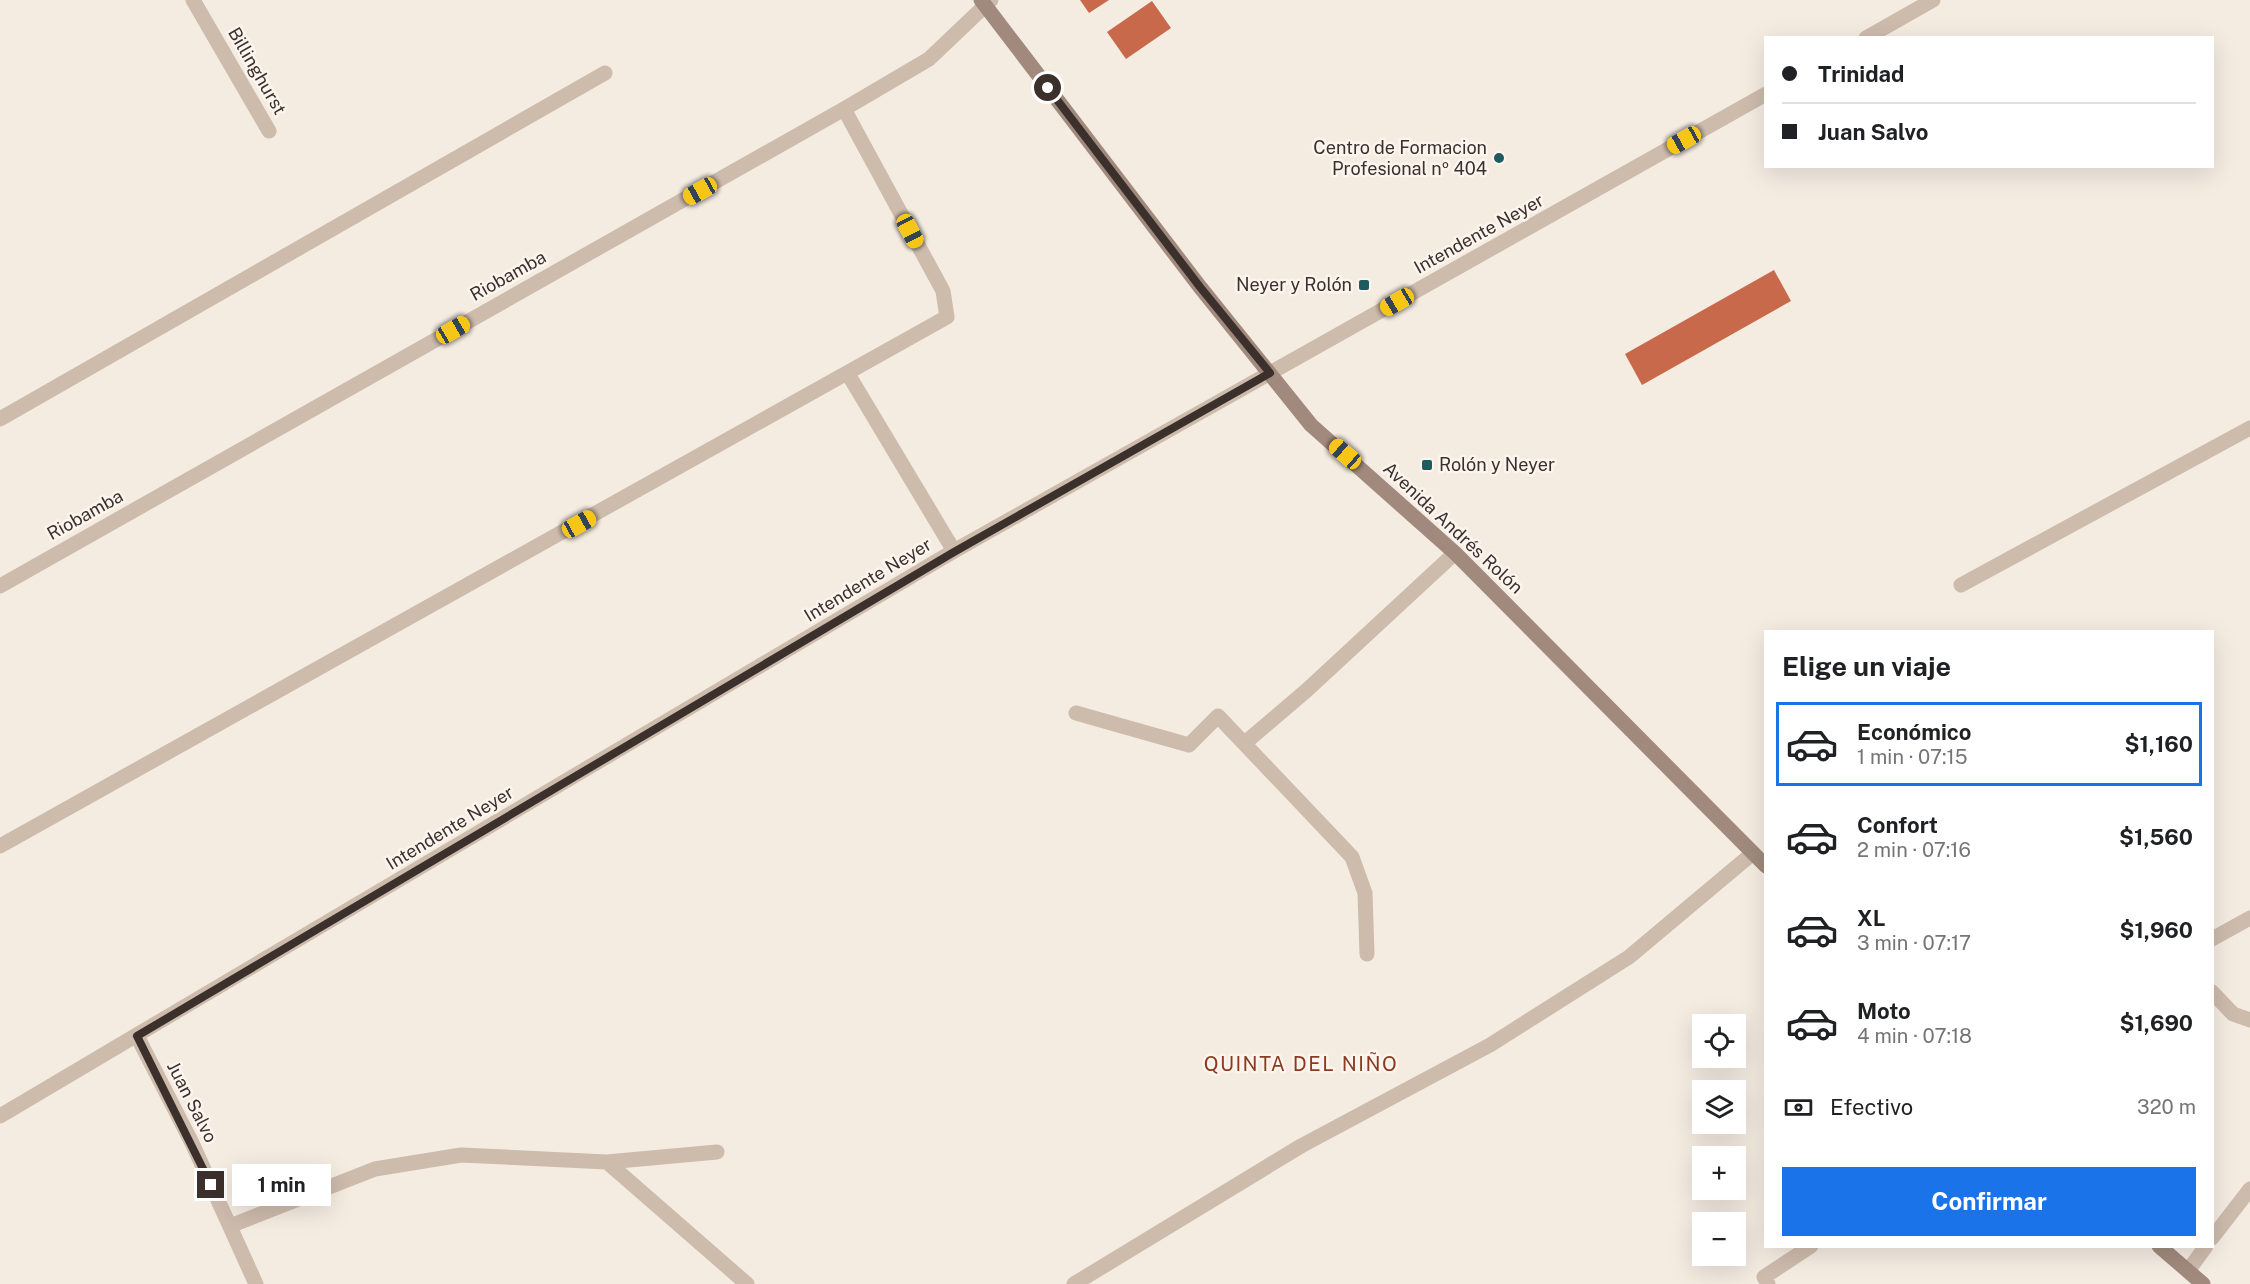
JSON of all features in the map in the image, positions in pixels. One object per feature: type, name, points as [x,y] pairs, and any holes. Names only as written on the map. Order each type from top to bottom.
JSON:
[{"type":"main road","name":"Avenida Andrés Rolón","points":[[986,2],[1200,287],[1311,425],[1455,553],[1764,864]]},
{"type":"main road","points":[[2161,1248],[2203,1284]]},
{"type":"street","name":"Billinghurst","points":[[194,0],[269,131]]},
{"type":"street","points":[[1869,36],[1932,0]]},
{"type":"street","name":"Riobamba","points":[[0,586],[929,59],[986,2]]},
{"type":"street","points":[[0,419],[605,73]]},
{"type":"street","name":"Intendente Neyer","points":[[0,1116],[954,552],[1764,95]]},
{"type":"street","points":[[0,846],[947,317],[942,291],[844,109]]},
{"type":"street","points":[[848,374],[954,552]]},
{"type":"street","points":[[1961,585],[2250,428]]},
{"type":"street","points":[[1246,742],[1307,690],[1455,553]]},
{"type":"street","points":[[1076,713],[1189,745],[1218,716],[1246,742],[1352,857],[1365,893],[1367,954]]},
{"type":"street","points":[[1074,1284],[1301,1146],[1490,1045],[1629,957],[1753,853]]},
{"type":"street","points":[[2214,938],[2250,918]]},
{"type":"street","points":[[2214,994],[2233,1014],[2250,1020]]},
{"type":"street","name":"Juan Salvo","points":[[137,1036],[192,1143],[256,1284]]},
{"type":"street","points":[[230,1226],[375,1169],[461,1155],[607,1162],[717,1152]]},
{"type":"street","points":[[607,1162],[747,1284]]},
{"type":"street","points":[[2214,1235],[2250,1188]]},
{"type":"street","points":[[1761,1282],[1808,1248]]},
{"type":"street","points":[[2187,1271],[2204,1248]]},
{"type":"building","points":[[1080,0],[1109,0],[1089,13]]},
{"type":"building","points":[[1152,1],[1171,28],[1126,59],[1107,32]]},
{"type":"building","points":[[1774,270],[1791,301],[1642,385],[1625,354]]},
{"type":"place","name":"Centro de Formacion Profesional nº 404","points":[[1499,158]]},
{"type":"place","name":"Neyer y Rolón","points":[[1364,285]]},
{"type":"place","name":"Rolón y Neyer","points":[[1427,465]]},
{"type":"district","name":"QUINTA DEL NIÑO","points":[[1301,1064]]},
{"type":"route","points":[[211,1185],[137,1036],[954,552],[1270,373],[1200,287],[1048,88]]}]
